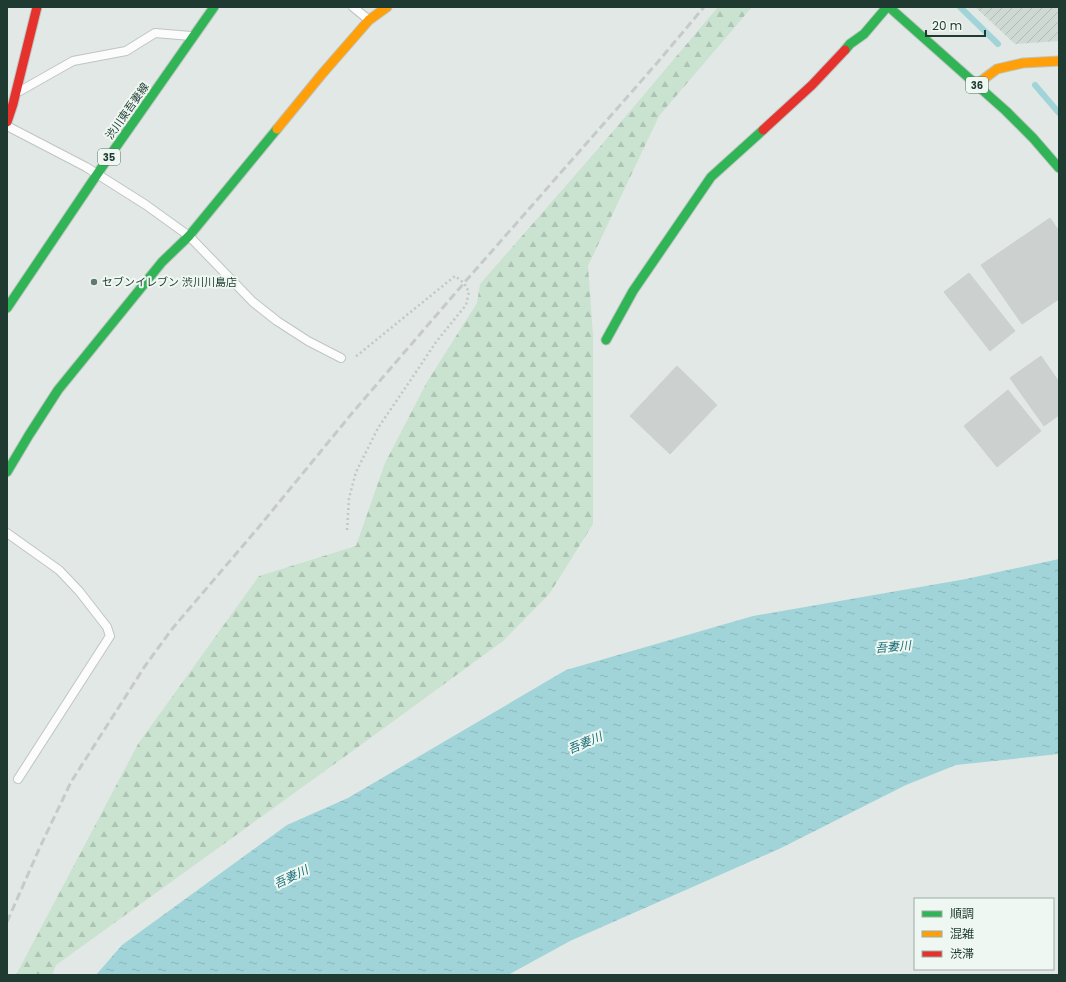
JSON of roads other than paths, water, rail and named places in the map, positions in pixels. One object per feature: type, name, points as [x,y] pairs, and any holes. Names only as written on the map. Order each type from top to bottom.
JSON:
[{"type":"street","points":[[7,122],[16,93],[37,7]]},
{"type":"street","name":"渋川東吾妻線","points":[[7,308],[97,175],[214,7]]},
{"type":"street","points":[[7,472],[58,390],[162,262],[189,236],[322,74],[370,20],[387,7]]},
{"type":"street","points":[[606,340],[633,290],[711,177],[812,85],[850,44],[864,34],[888,7]]},
{"type":"street","name":"36","points":[[888,7],[977,84],[1033,138],[1059,168]]},
{"type":"street","points":[[977,84],[997,69],[1023,63],[1059,60]]},
{"type":"lane","points":[[353,7],[370,20]]},
{"type":"lane","points":[[16,93],[73,61],[126,51],[156,33],[194,37]]},
{"type":"lane","points":[[7,126],[86,167],[146,205],[189,236],[253,302],[277,321],[308,341],[341,358]]},
{"type":"lane","points":[[7,533],[59,570],[79,591],[107,627],[110,636],[18,779]]},
{"type":"water","name":"吾妻川","points":[[1059,559],[1059,754],[956,765],[906,785],[779,849],[570,941],[508,975],[96,975],[122,945],[287,825],[348,798],[566,670],[753,616],[966,579]]},
{"type":"waterway","points":[[960,7],[998,44]]},
{"type":"waterway","points":[[1035,85],[1059,113]]},
{"type":"railway","points":[[7,922],[71,782],[145,666],[172,629],[258,528],[353,412],[704,7]]},
{"type":"place","name":"セブンイレブン 渋川川島店","points":[[94,282]]}]
